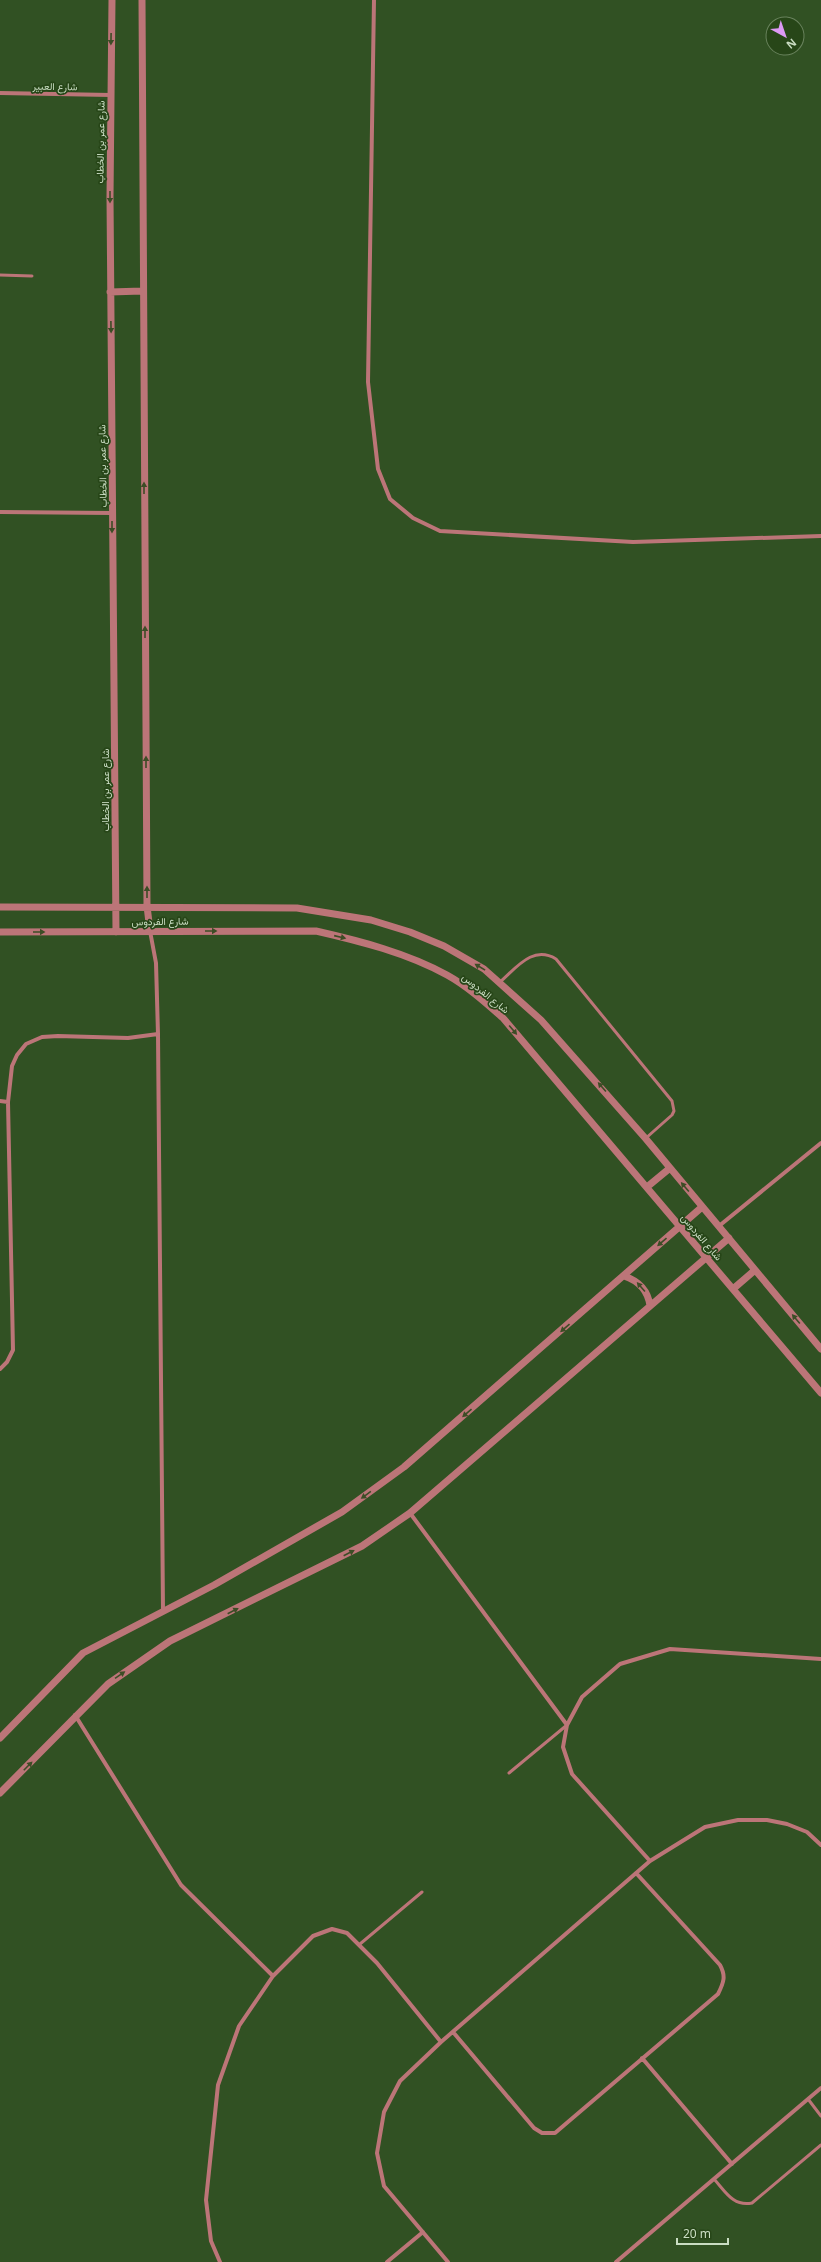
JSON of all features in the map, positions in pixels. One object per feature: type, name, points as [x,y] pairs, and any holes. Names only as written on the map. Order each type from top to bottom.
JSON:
[{"type":"street","name":"شارع عمر بن الخطاب","points":[[112,0],[110,292],[116,932]]},
{"type":"street","points":[[142,0],[142,291],[147,906],[156,963],[158,1034],[163,1611]]},
{"type":"street","points":[[374,0],[368,382],[378,469],[390,499],[413,518],[440,531],[633,542],[821,536]]},
{"type":"street","name":"شارع العبير","points":[[0,93],[111,95]]},
{"type":"street","points":[[110,292],[142,291]]},
{"type":"street","points":[[0,512],[112,512]]},
{"type":"street","name":"شارع الفردوس","points":[[0,907],[147,906],[297,908],[332,912],[371,920],[410,932],[444,946],[484,968],[541,1020],[646,1138],[821,1349]]},
{"type":"street","name":"شارع الفردوس","points":[[0,932],[316,931],[363,942],[447,975],[478,997],[503,1018],[821,1393]]},
{"type":"street","points":[[0,1369],[7,1362],[13,1350],[8,1102],[12,1066],[17,1055],[26,1044],[42,1037],[128,1038],[158,1034]]},
{"type":"street","points":[[0,1101],[8,1102]]},
{"type":"street","points":[[719,1226],[821,1143]]},
{"type":"street","points":[[647,1187],[670,1168]]},
{"type":"street","points":[[0,1738],[82,1653],[214,1585],[342,1512],[404,1467],[702,1207]]},
{"type":"street","points":[[0,1793],[75,1715],[108,1684],[170,1642],[362,1546],[410,1513],[729,1238]]},
{"type":"street","points":[[733,1289],[755,1270]]},
{"type":"street","points":[[624,1276],[631,1278],[642,1286],[649,1299],[650,1306]]},
{"type":"street","points":[[410,1513],[567,1725]]},
{"type":"street","points":[[650,1861],[572,1774],[563,1748],[567,1725],[582,1697],[620,1664],[648,1654],[670,1649],[821,1659]]},
{"type":"street","points":[[75,1715],[181,1885],[272,1976]]},
{"type":"street","points":[[448,2262],[384,2186],[377,2153],[384,2112],[400,2081],[441,2042],[650,1861],[705,1827],[738,1820],[767,1820],[786,1824],[807,1832],[821,1845]]},
{"type":"street","points":[[453,2032],[534,2128],[542,2133],[555,2133],[718,1994],[724,1982],[724,1973],[720,1965],[636,1873]]},
{"type":"street","points":[[220,2262],[212,2241],[206,2200],[218,2085],[239,2026],[272,1976],[313,1936],[332,1929],[347,1933],[360,1944],[441,2042]]},
{"type":"street","points":[[642,2058],[732,2164]]},
{"type":"street","points":[[616,2262],[821,2088]]},
{"type":"street","points":[[387,2262],[423,2232]]},
{"type":"lane","points":[[0,275],[32,276]]},
{"type":"lane","points":[[500,982],[529,956],[543,954],[556,959],[672,1101],[674,1111],[672,1115],[646,1138]]},
{"type":"lane","points":[[509,1774],[567,1725]]},
{"type":"lane","points":[[360,1944],[422,1892]]},
{"type":"lane","points":[[808,2099],[821,2116]]},
{"type":"lane","points":[[714,2179],[734,2201],[739,2204],[752,2203],[821,2145]]}]
